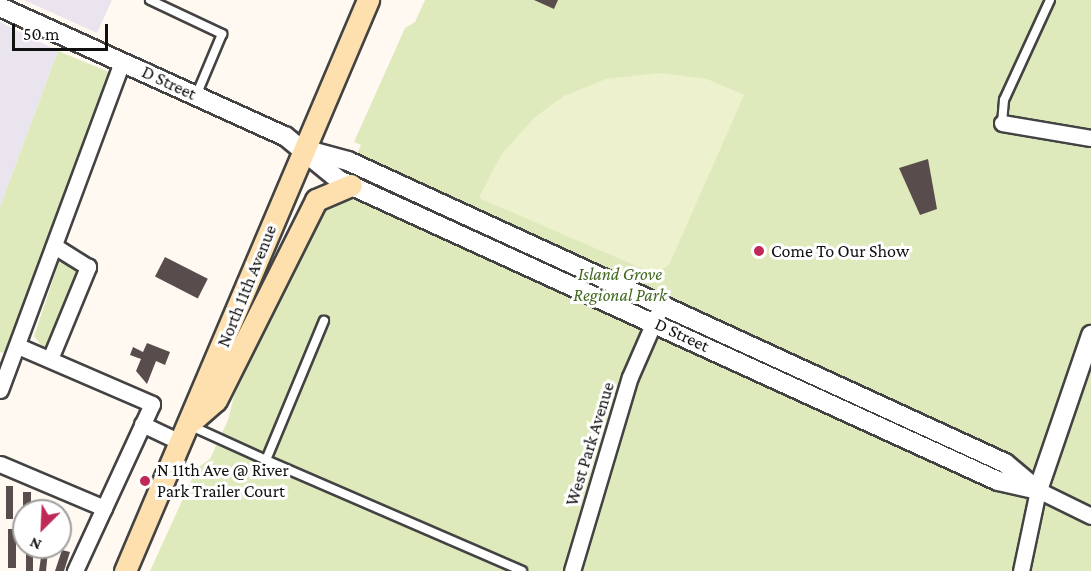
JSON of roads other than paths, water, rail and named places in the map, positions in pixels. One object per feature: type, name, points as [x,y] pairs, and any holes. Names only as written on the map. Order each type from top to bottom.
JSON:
[{"type":"main road","name":"North 11th Avenue","points":[[125,571],[368,0]]},
{"type":"main road","points":[[184,433],[216,400],[316,200],[351,185]]},
{"type":"street","name":"D Street","points":[[0,7],[196,96],[303,149],[348,161],[654,319]]},
{"type":"street","points":[[0,390],[5,364],[18,346],[122,62]]},
{"type":"street","points":[[1002,123],[1091,138]]},
{"type":"street","name":"D Street","points":[[303,149],[328,174],[351,185],[654,319],[1005,463],[1038,490],[1091,516]]},
{"type":"street","points":[[50,360],[88,267],[56,247]]},
{"type":"street","name":"West Park Avenue","points":[[572,571],[654,319]]},
{"type":"street","points":[[1022,571],[1038,490],[1091,335]]},
{"type":"street","points":[[18,346],[152,404],[75,571]]},
{"type":"street","points":[[142,424],[184,433]]},
{"type":"street","points":[[0,464],[104,508]]},
{"type":"lane","points":[[150,0],[222,34],[196,96]]},
{"type":"lane","points":[[1002,123],[1004,100],[1050,0]]},
{"type":"lane","points":[[266,460],[324,321]]},
{"type":"lane","points":[[184,433],[266,460],[522,571]]},
{"type":"place","name":"Come To Our Show","points":[[759,251]]},
{"type":"place","name":"N 11th Ave @ River Park Trailer Court","points":[[145,481]]},
{"type":"park label","name":"Island Grove Regional Park","points":[[620,285]]}]
